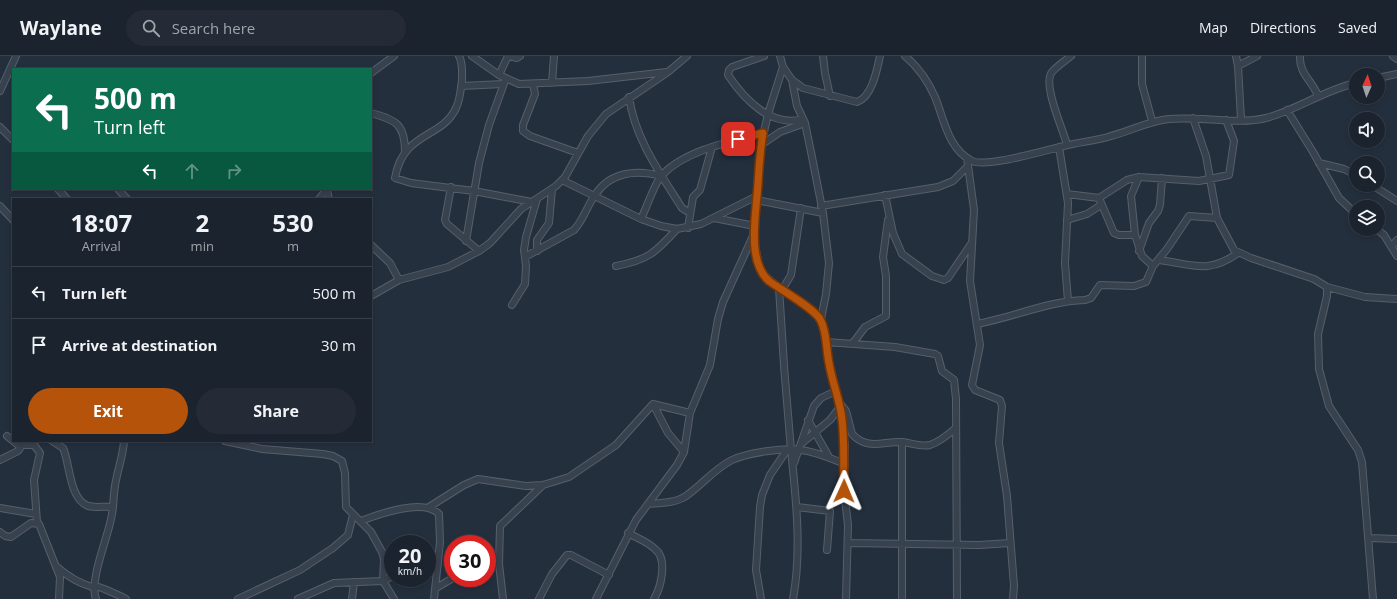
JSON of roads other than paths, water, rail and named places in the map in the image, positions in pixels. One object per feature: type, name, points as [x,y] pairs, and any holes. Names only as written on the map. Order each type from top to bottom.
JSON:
[{"type":"street","points":[[14,68],[16,56]]},
{"type":"street","points":[[372,72],[394,56]]},
{"type":"street","points":[[459,56],[462,66],[461,86],[456,107],[451,115],[442,124],[413,143],[405,152],[399,165],[396,179],[411,183],[452,187],[534,200]]},
{"type":"street","points":[[472,56],[499,75],[504,81]]},
{"type":"street","points":[[499,75],[508,56],[517,58],[520,56]]},
{"type":"street","points":[[552,83],[554,56]]},
{"type":"street","points":[[372,295],[399,280],[448,267],[479,251],[490,243],[521,209],[552,189],[562,180],[588,136],[606,114],[668,72],[687,56]]},
{"type":"street","points":[[764,56],[732,67],[728,72],[728,75],[746,98],[768,114],[788,121],[804,121]]},
{"type":"street","points":[[780,56],[783,67],[792,80],[803,88],[854,102],[863,100],[874,79],[880,56]]},
{"type":"street","points":[[823,56],[830,96]]},
{"type":"street","points":[[905,56],[918,69],[935,96],[952,142],[957,149],[974,162],[1013,158],[1108,137],[1152,121],[1193,118],[1226,120],[1265,118],[1349,84]]},
{"type":"street","points":[[1067,145],[1062,126],[1053,103],[1048,82],[1052,71],[1071,56]]},
{"type":"street","points":[[1142,56],[1142,84],[1152,121]]},
{"type":"street","points":[[1236,56],[1238,66],[1241,119]]},
{"type":"street","points":[[1238,66],[1257,56]]},
{"type":"street","points":[[1300,56],[1301,70],[1312,82],[1318,96]]},
{"type":"street","points":[[1393,56],[1397,59]]},
{"type":"street","points":[[783,67],[763,133],[754,236],[761,271],[767,279],[815,313],[821,319]]},
{"type":"street","points":[[0,91],[12,71]]},
{"type":"street","points":[[461,86],[504,81],[519,84],[588,82],[668,72]]},
{"type":"street","points":[[1385,77],[1397,74]]},
{"type":"street","points":[[792,80],[797,106],[804,121],[822,210],[830,272],[821,319],[829,364],[840,407],[845,446],[844,491],[848,543],[846,599]]},
{"type":"street","points":[[466,241],[483,144],[504,81]]},
{"type":"street","points":[[533,84],[535,94],[523,125],[525,134],[578,153]]},
{"type":"street","points":[[629,97],[631,111],[639,136],[682,208],[690,212]]},
{"type":"street","points":[[1287,110],[1339,198],[1349,207]]},
{"type":"street","points":[[372,113],[390,118],[399,126],[404,133],[405,152]]},
{"type":"street","points":[[1193,118],[1211,179],[1217,218],[1232,247],[1238,253],[1314,280],[1327,287],[1365,298],[1397,299]]},
{"type":"street","points":[[1067,194],[1099,198],[1127,180],[1139,177],[1199,181],[1227,176],[1231,172],[1234,142],[1226,120]]},
{"type":"street","points":[[761,145],[780,132],[804,121]]},
{"type":"street","points":[[0,127],[12,139]]},
{"type":"street","points":[[642,219],[662,175],[681,162],[712,147],[763,133]]},
{"type":"street","points":[[688,228],[693,197],[701,187],[712,147]]},
{"type":"street","points":[[1058,148],[1067,194],[1065,263],[1068,300]]},
{"type":"street","points":[[967,158],[967,167],[974,210],[970,281],[977,324],[979,355],[972,385],[975,390],[1000,400],[1002,406],[999,443],[1007,496],[1014,586],[1013,599]]},
{"type":"street","points":[[1319,162],[1349,172]]},
{"type":"street","points":[[562,180],[642,219],[661,226],[677,229],[688,228],[714,218],[757,198],[801,208],[822,210],[885,195],[938,187],[953,181],[967,167]]},
{"type":"street","points":[[525,257],[574,230],[580,224],[595,195],[608,180],[620,174],[640,173],[662,175]]},
{"type":"street","points":[[1139,177],[1132,196],[1135,235],[1139,251],[1146,261],[1153,266]]},
{"type":"street","points":[[1139,251],[1149,223],[1158,211],[1162,178]]},
{"type":"street","points":[[452,187],[445,220],[466,241],[479,251]]},
{"type":"street","points":[[537,251],[537,240],[549,223],[552,189]]},
{"type":"street","points":[[59,190],[66,198]]},
{"type":"street","points":[[119,190],[126,198]]},
{"type":"street","points":[[319,198],[327,190]]},
{"type":"street","points":[[1383,192],[1397,201]]},
{"type":"street","points":[[885,195],[888,216],[902,254],[939,280],[948,278],[972,243]]},
{"type":"street","points":[[1099,198],[1114,233],[1119,235],[1135,235]]},
{"type":"street","points":[[512,305],[525,284],[525,257],[528,226],[534,200]]},
{"type":"street","points":[[1067,220],[1087,214],[1101,205]]},
{"type":"street","points":[[0,206],[12,219]]},
{"type":"street","points":[[792,599],[797,540],[797,507],[793,464],[789,450],[780,289],[791,275],[801,208]]},
{"type":"street","points":[[853,343],[865,327],[886,316],[886,276],[884,256],[888,216]]},
{"type":"street","points":[[977,324],[1004,318],[1040,306],[1068,300],[1086,300],[1091,298],[1097,288],[1104,285],[1140,285],[1146,282],[1153,266],[1167,250],[1189,216],[1217,218]]},
{"type":"street","points":[[714,218],[755,226]]},
{"type":"street","points":[[616,266],[638,262],[648,256],[658,249],[677,229]]},
{"type":"street","points":[[596,599],[609,575],[628,533],[677,465],[684,452],[690,412],[710,365],[718,319],[723,302],[754,236]]},
{"type":"street","points":[[1385,236],[1397,256]]},
{"type":"street","points":[[1392,246],[1397,240]]},
{"type":"street","points":[[372,245],[390,263],[399,280]]},
{"type":"street","points":[[1158,260],[1211,267],[1227,261],[1238,253]]},
{"type":"street","points":[[1327,287],[1327,296],[1318,334],[1319,369],[1330,406],[1358,450],[1362,462],[1373,599]]},
{"type":"street","points":[[826,342],[895,347],[938,356],[940,369],[954,380],[956,385],[957,599]]},
{"type":"street","points":[[793,464],[808,420],[817,402],[836,391]]},
{"type":"street","points":[[838,400],[846,412],[852,434],[855,437],[876,446],[902,442],[925,446],[932,444],[956,428]]},
{"type":"street","points":[[653,404],[690,412]]},
{"type":"street","points":[[653,404],[668,433],[684,452]]},
{"type":"street","points":[[361,521],[392,511],[430,507],[464,485],[478,479],[526,486],[543,485],[569,477],[605,454],[626,436],[653,404]]},
{"type":"street","points":[[648,504],[676,500],[686,496],[718,469],[732,460],[748,454],[789,450],[800,447],[830,420],[840,407]]},
{"type":"street","points":[[808,420],[829,457]]},
{"type":"street","points":[[0,433],[10,436]]},
{"type":"street","points":[[14,442],[15,444],[34,445],[40,453],[34,480],[37,522],[56,566],[61,585],[59,599]]},
{"type":"street","points":[[54,442],[63,448],[72,484],[82,502],[90,506],[112,507]]},
{"type":"street","points":[[96,599],[93,588],[112,517],[115,485],[122,458],[124,442]]},
{"type":"street","points":[[230,442],[262,449],[323,454],[338,458],[345,465],[345,503],[349,511],[371,532],[382,552],[384,559],[383,581],[394,599]]},
{"type":"street","points":[[902,442],[902,599]]},
{"type":"street","points":[[0,460],[18,451],[22,445]]},
{"type":"street","points":[[800,447],[844,464]]},
{"type":"street","points":[[761,599],[756,570],[762,495],[770,475],[789,450]]},
{"type":"street","points":[[503,599],[499,564],[500,526],[502,521],[543,485]]},
{"type":"street","points":[[430,507],[439,514],[441,524],[434,599]]},
{"type":"street","points":[[797,507],[830,511],[827,550]]},
{"type":"street","points":[[0,508],[36,514]]},
{"type":"street","points":[[238,599],[295,572],[332,548],[348,536],[353,515]]},
{"type":"street","points":[[0,532],[5,536],[11,537],[31,523],[37,522]]},
{"type":"street","points":[[628,533],[657,550],[660,555],[661,585],[654,599]]},
{"type":"street","points":[[1368,538],[1397,539]]},
{"type":"street","points":[[848,543],[1010,543]]},
{"type":"street","points":[[539,599],[552,574],[567,555],[571,555],[609,575]]},
{"type":"street","points":[[56,566],[70,577],[93,588],[98,587],[114,596],[123,596],[126,599]]},
{"type":"street","points":[[298,599],[334,582],[383,581]]},
{"type":"street","points":[[352,599],[354,582]]},
{"type":"street","points":[[436,588],[444,583]]}]
